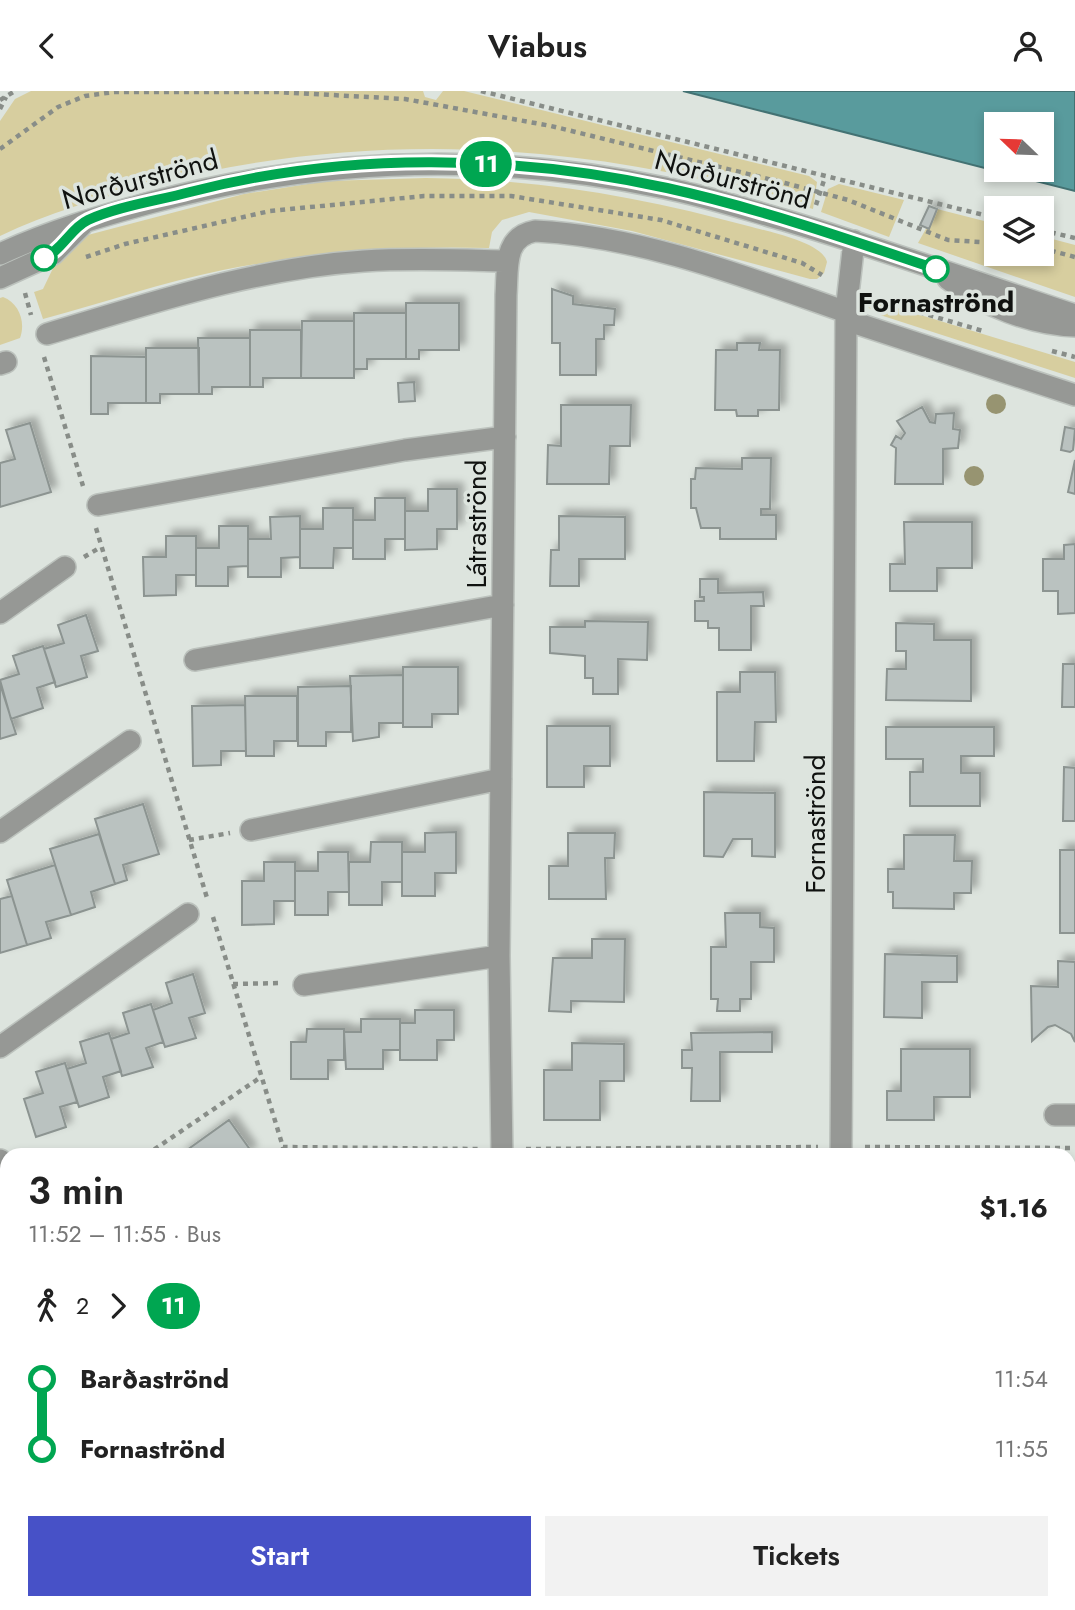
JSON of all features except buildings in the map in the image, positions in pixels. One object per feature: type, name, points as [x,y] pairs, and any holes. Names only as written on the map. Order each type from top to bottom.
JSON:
[{"type":"street","name":"Norðurströnd","points":[[0,254],[86,221],[224,183],[293,172],[452,162],[568,170],[668,188],[855,241],[1075,315]]},
{"type":"street","points":[[0,278],[53,254],[86,221]]},
{"type":"street","points":[[41,337],[194,291],[259,277],[362,261],[508,261],[513,242],[521,234],[555,232],[642,247],[741,275],[846,316],[1075,395]]},
{"type":"street","name":"Fornaströnd","points":[[841,1148],[846,316],[855,241]]},
{"type":"street","name":"Látraströnd","points":[[503,1148],[499,956],[508,261]]},
{"type":"street","points":[[936,269],[972,298],[1054,325],[1075,326]]},
{"type":"street","points":[[92,505],[392,452],[505,437]]},
{"type":"street","points":[[0,613],[65,568]]},
{"type":"street","points":[[195,660],[503,605]]},
{"type":"street","points":[[0,832],[130,741]]},
{"type":"street","points":[[251,830],[501,779]]},
{"type":"street","points":[[0,1047],[188,914]]},
{"type":"street","points":[[304,985],[499,956]]},
{"type":"path","points":[[0,100],[15,91]]},
{"type":"path","points":[[481,91],[984,215]]},
{"type":"path","points":[[0,109],[7,96]]},
{"type":"path","points":[[820,193],[825,177]]},
{"type":"path","points":[[1054,233],[1075,238]]},
{"type":"path","points":[[1054,251],[1075,257]]},
{"type":"path","points":[[23,287],[92,505],[208,901]]},
{"type":"path","points":[[189,840],[251,830]]},
{"type":"path","points":[[212,913],[283,1147],[327,1148]]},
{"type":"path","points":[[233,984],[272,982],[304,985]]},
{"type":"path","points":[[156,1148],[261,1077]]},
{"type":"shaded area","points":[[31,91],[423,91],[425,97],[436,100],[443,91],[464,91],[809,176],[817,182],[813,209],[732,186],[649,169],[567,157],[483,150],[400,149],[316,155],[233,167],[150,185],[55,213],[0,236],[0,121],[15,99]]},
{"type":"shaded area","points":[[426,178],[551,186],[671,207],[795,239],[816,249],[827,262],[824,273],[817,279],[810,279],[632,231],[529,212],[502,220],[492,232],[489,248],[388,249],[256,264],[178,280],[43,319],[34,292],[43,289],[56,262],[84,236],[244,194],[327,181]]},
{"type":"shaded area","points":[[839,184],[904,200],[889,237],[821,212],[828,189]]},
{"type":"shaded area","points":[[937,209],[984,221],[984,266],[918,243]]},
{"type":"shaded area","points":[[1054,239],[1075,245],[1075,297],[985,266],[1054,266]]},
{"type":"shaded area","points":[[3,297],[17,308],[22,332],[20,338],[0,345],[0,298]]},
{"type":"shaded area","points":[[868,299],[1075,362],[1075,378],[877,314],[868,307]]},
{"type":"water","points":[[683,91],[1075,91],[1075,191],[1040,182],[1054,182],[1054,112],[984,112],[984,168]]},
{"type":"bus line","name":"11","points":[[44,258],[53,254],[86,221],[224,183],[293,172],[452,162],[568,170],[668,188],[855,241],[936,269]]},
{"type":"place","name":"Fornaströnd","points":[[936,269]]}]
